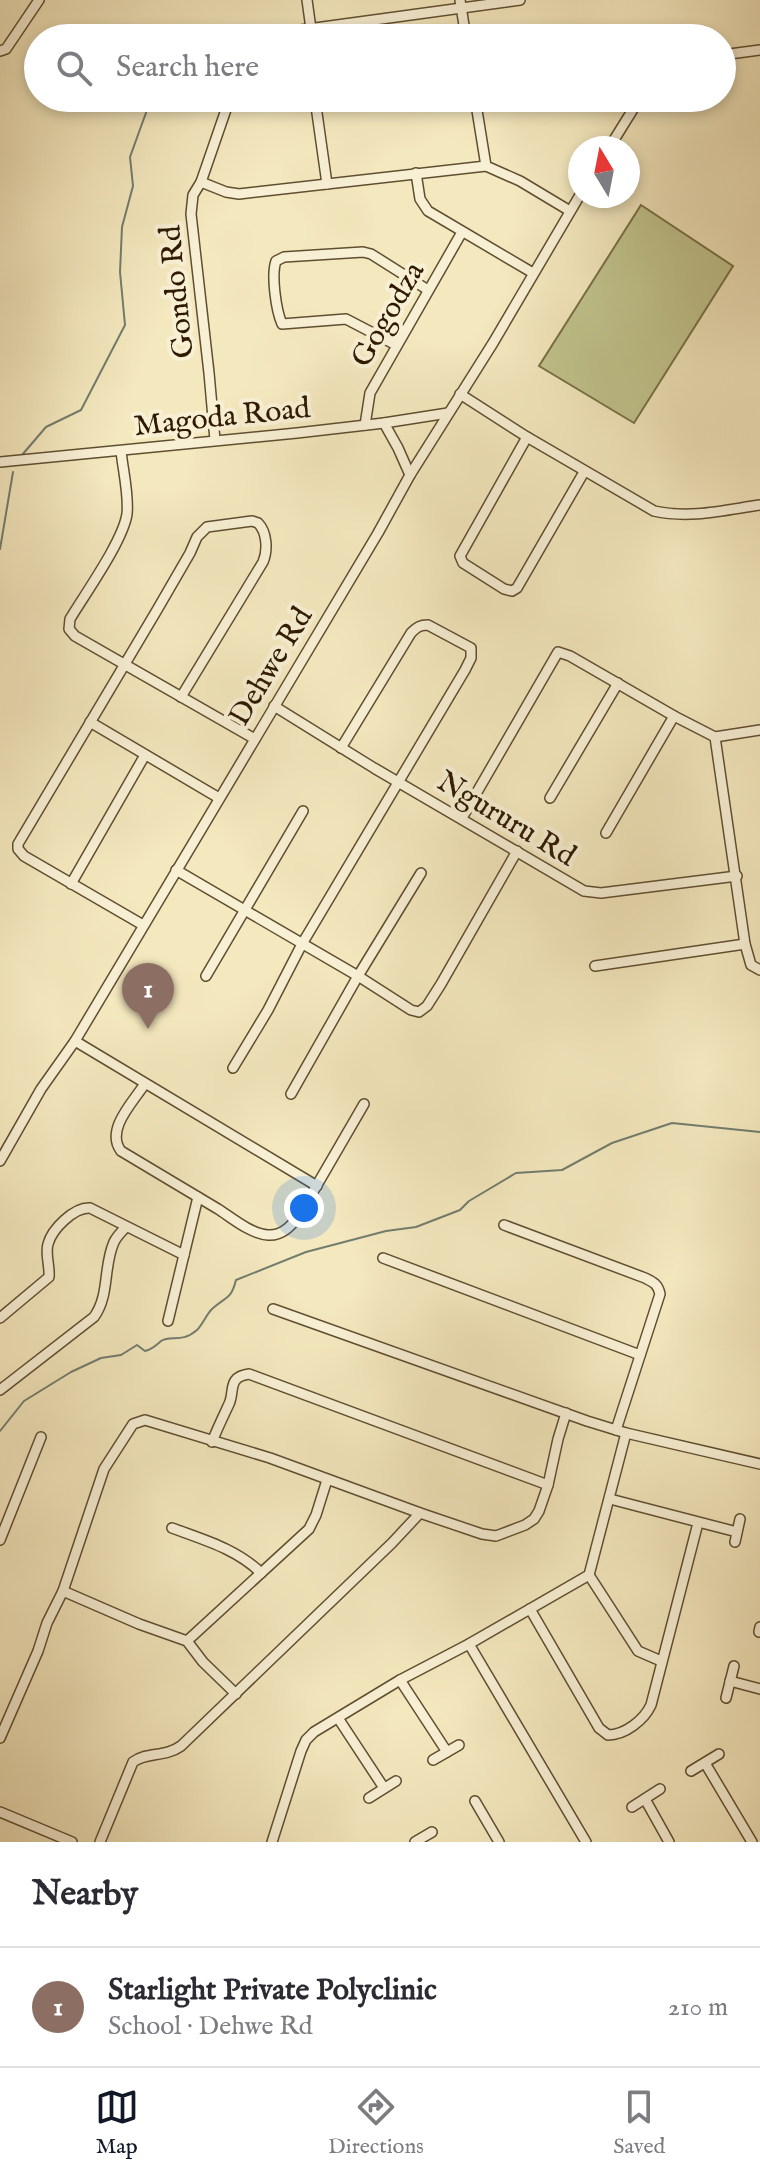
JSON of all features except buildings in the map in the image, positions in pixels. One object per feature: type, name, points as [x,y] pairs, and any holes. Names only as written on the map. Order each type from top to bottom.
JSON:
[{"type":"street","points":[[0,51],[6,49],[39,0]]},
{"type":"street","points":[[307,0],[310,24]]},
{"type":"street","points":[[341,24],[460,4],[520,0]]},
{"type":"street","points":[[460,4],[464,24]]},
{"type":"street","points":[[736,53],[760,50]]},
{"type":"street","name":"Gondo Rd","points":[[215,440],[191,214],[193,195],[201,182],[224,112]]},
{"type":"street","points":[[320,112],[327,184]]},
{"type":"street","points":[[477,112],[486,166]]},
{"type":"street","points":[[616,136],[631,112]]},
{"type":"street","points":[[201,182],[239,194],[486,166],[520,181],[570,211]]},
{"type":"street","points":[[416,173],[424,207],[533,273]]},
{"type":"street","name":"Dehwe Rd","points":[[0,1161],[41,1089],[75,1041],[572,208]]},
{"type":"street","name":"Gogodza","points":[[365,425],[370,393],[462,232]]},
{"type":"street","points":[[396,345],[346,319],[282,324],[273,270],[276,261],[284,257],[363,252],[428,290]]},
{"type":"street","points":[[460,394],[644,507],[662,513],[694,515],[760,505]]},
{"type":"street","name":"Magoda Road","points":[[0,462],[384,423],[448,413]]},
{"type":"street","points":[[384,423],[410,475]]},
{"type":"street","points":[[527,437],[460,556],[463,563],[504,589],[512,591],[517,588],[584,472]]},
{"type":"street","points":[[121,451],[127,510],[125,522],[68,624],[69,629],[75,636],[255,739]]},
{"type":"street","points":[[143,925],[24,856],[18,844],[200,532],[219,524],[258,523],[264,532],[266,556],[181,697]]},
{"type":"street","points":[[233,1068],[302,944],[465,670],[471,658],[471,648],[428,625],[417,627],[341,748]]},
{"type":"street","points":[[462,818],[555,654],[562,652],[715,737],[760,730]]},
{"type":"street","points":[[550,798],[618,683]]},
{"type":"street","name":"Ngururu Rd","points":[[274,706],[582,890],[592,893],[737,876]]},
{"type":"street","points":[[606,833],[674,716]]},
{"type":"street","points":[[90,722],[219,798]]},
{"type":"street","points":[[715,737],[745,944],[751,965],[760,970]]},
{"type":"street","points":[[71,884],[145,755]]},
{"type":"street","points":[[206,976],[303,811]]},
{"type":"street","points":[[176,870],[419,1012],[441,984],[517,851]]},
{"type":"street","points":[[291,1094],[421,873]]},
{"type":"street","points":[[595,966],[745,944]]},
{"type":"street","points":[[75,1041],[317,1186]]},
{"type":"street","points":[[144,1085],[114,1135],[121,1151],[257,1232],[271,1236],[290,1227],[364,1104]]},
{"type":"street","points":[[168,1321],[198,1197]]},
{"type":"street","points":[[0,1318],[49,1277],[48,1244],[71,1214],[80,1209],[90,1208],[184,1255]]},
{"type":"street","points":[[504,1225],[656,1284],[660,1294],[616,1430]]},
{"type":"street","points":[[0,1390],[94,1317],[104,1295],[113,1244],[126,1227]]},
{"type":"street","points":[[383,1258],[640,1355]]},
{"type":"street","points":[[273,1309],[616,1430],[760,1464]]},
{"type":"street","points":[[212,1442],[231,1401],[232,1386],[238,1377],[249,1374],[548,1485]]},
{"type":"street","points":[[0,1738],[63,1591],[104,1469],[133,1424],[145,1420],[270,1458],[488,1536],[504,1534],[534,1519],[548,1485],[566,1413]]},
{"type":"street","points":[[272,1842],[301,1751],[314,1732],[400,1680],[589,1575],[626,1433]]},
{"type":"street","points":[[0,1540],[41,1437]]},
{"type":"street","points":[[187,1641],[309,1529],[327,1480]]},
{"type":"street","points":[[610,1499],[698,1523],[736,1537],[740,1519]]},
{"type":"street","points":[[100,1842],[133,1762],[145,1755],[174,1752],[420,1513]]},
{"type":"street","points":[[530,1609],[599,1728],[608,1735],[621,1732],[648,1712],[698,1523]]},
{"type":"street","points":[[172,1528],[236,1553],[261,1573]]},
{"type":"street","points":[[589,1575],[638,1651],[661,1661]]},
{"type":"street","points":[[63,1591],[187,1641],[203,1662],[236,1694]]},
{"type":"street","points":[[469,1644],[586,1842]]},
{"type":"street","points":[[726,1698],[734,1666]]},
{"type":"street","points":[[400,1680],[447,1752]]},
{"type":"street","points":[[730,1681],[760,1689]]},
{"type":"street","points":[[338,1718],[384,1788]]},
{"type":"street","points":[[433,1760],[459,1745]]},
{"type":"street","points":[[691,1771],[719,1754]]},
{"type":"street","points":[[705,1763],[753,1840]]},
{"type":"street","points":[[369,1798],[396,1781]]},
{"type":"street","points":[[632,1807],[660,1789]]},
{"type":"street","points":[[645,1799],[669,1842]]},
{"type":"street","points":[[475,1801],[499,1842]]},
{"type":"street","points":[[0,1812],[72,1842]]},
{"type":"street","points":[[417,1842],[432,1832]]},
{"type":"green space","points":[[640,207],[733,266],[634,423],[539,366]]},
{"type":"waterway","points":[[22,455],[46,427],[81,410],[125,325],[120,272],[122,227],[133,186],[130,157],[146,112]]},
{"type":"waterway","points":[[0,549],[13,472]]},
{"type":"waterway","points":[[0,1431],[24,1401],[71,1372],[101,1358],[121,1355],[137,1345],[145,1351],[165,1339],[191,1334],[212,1309],[230,1295],[236,1280],[306,1252],[386,1231],[416,1227],[460,1210],[469,1201],[516,1173],[562,1170],[612,1143],[672,1123],[760,1132]]},
{"type":"place","name":"Starlight Private Polyclinic","points":[[148,1029]]}]
